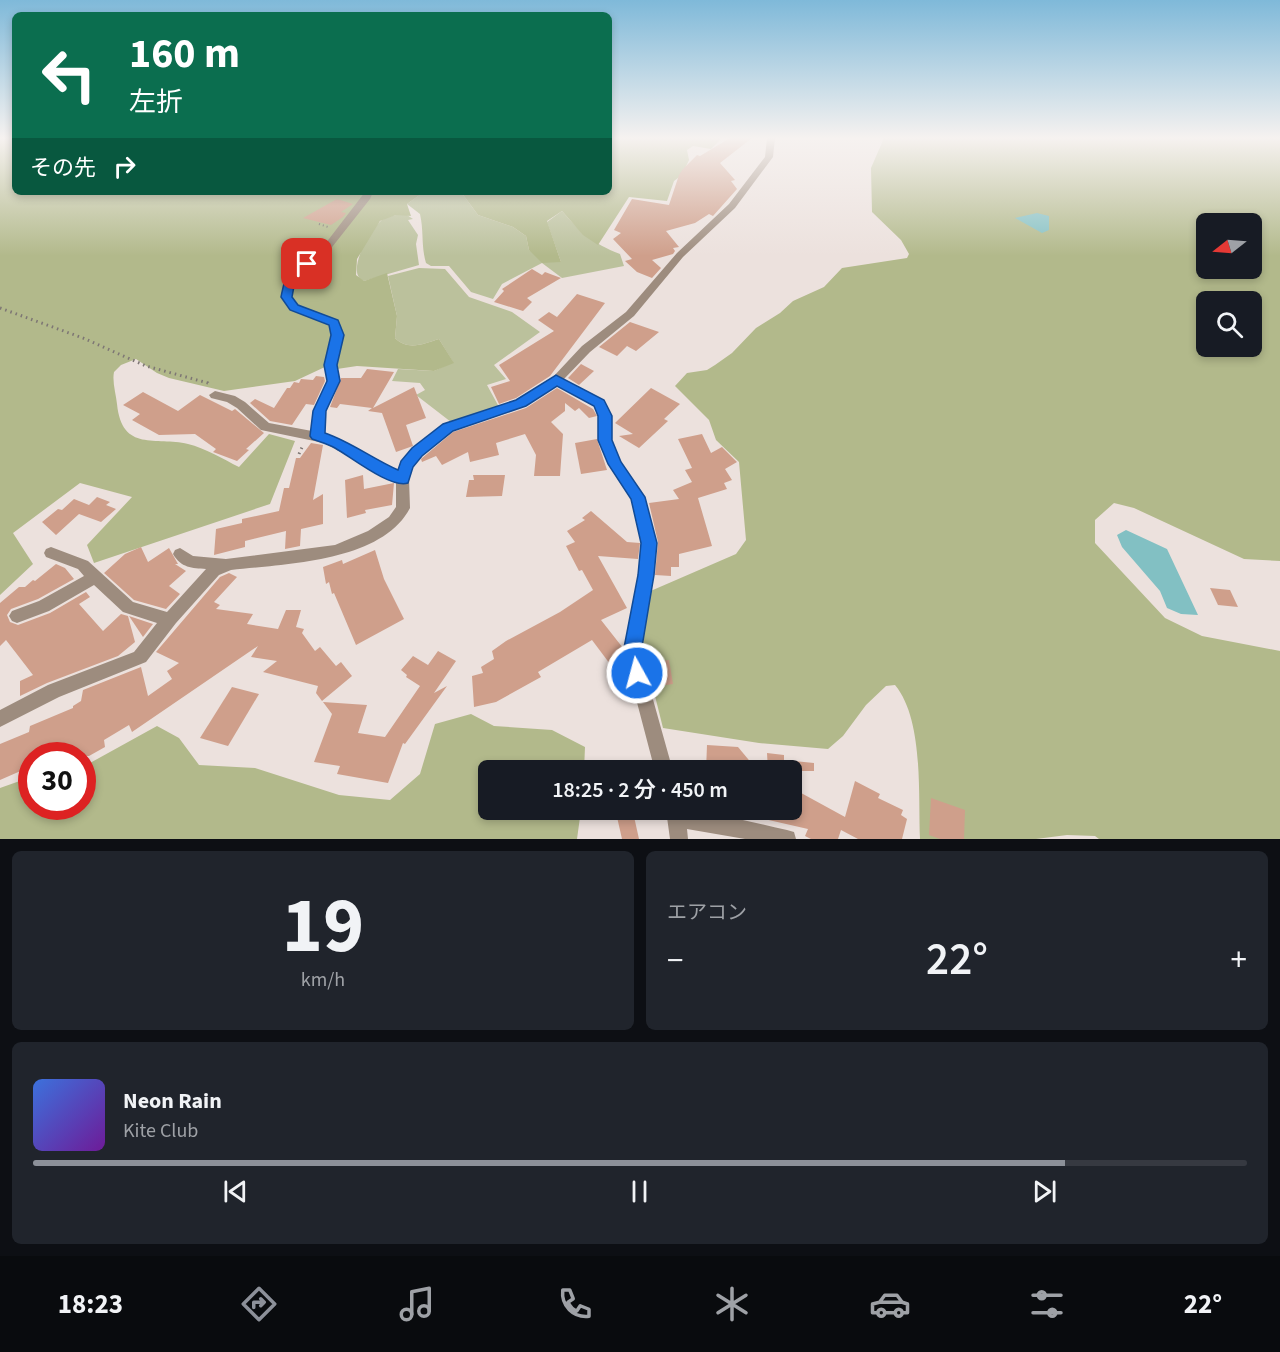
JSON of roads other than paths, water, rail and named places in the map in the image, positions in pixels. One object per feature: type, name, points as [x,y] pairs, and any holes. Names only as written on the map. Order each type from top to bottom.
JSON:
[{"type":"street","points":[[180,555],[190,562],[203,565],[230,564],[336,550],[374,536],[394,521],[403,508],[403,479],[406,465],[417,452],[448,427],[521,403],[556,380],[586,349],[630,314],[680,255],[732,206],[754,177]]},
{"type":"street","points":[[317,436],[320,411],[333,381],[331,365],[337,330],[334,323],[300,310],[290,303],[287,297],[291,274],[296,268],[322,254],[367,195]]},
{"type":"street","points":[[556,380],[600,404],[605,416],[605,440],[615,464],[638,497],[649,543],[646,575],[632,653],[661,760]]},
{"type":"street","points":[[215,395],[231,399],[242,405],[265,427],[317,436],[338,443],[375,466],[403,479]]},
{"type":"street","points":[[51,553],[83,565],[128,607],[170,620]]},
{"type":"street","points":[[0,719],[54,691],[140,657],[214,571],[230,564]]},
{"type":"street","points":[[17,616],[44,606],[95,577]]},
{"type":"street","points":[[677,820],[679,839]]},
{"type":"street","points":[[702,820],[787,839]]},
{"type":"water","points":[[1037,213],[1049,216],[1049,230],[1042,233],[1015,218]]},
{"type":"water","points":[[1126,530],[1167,549],[1198,615],[1181,614],[1167,608],[1160,591],[1122,547],[1117,535]]}]
